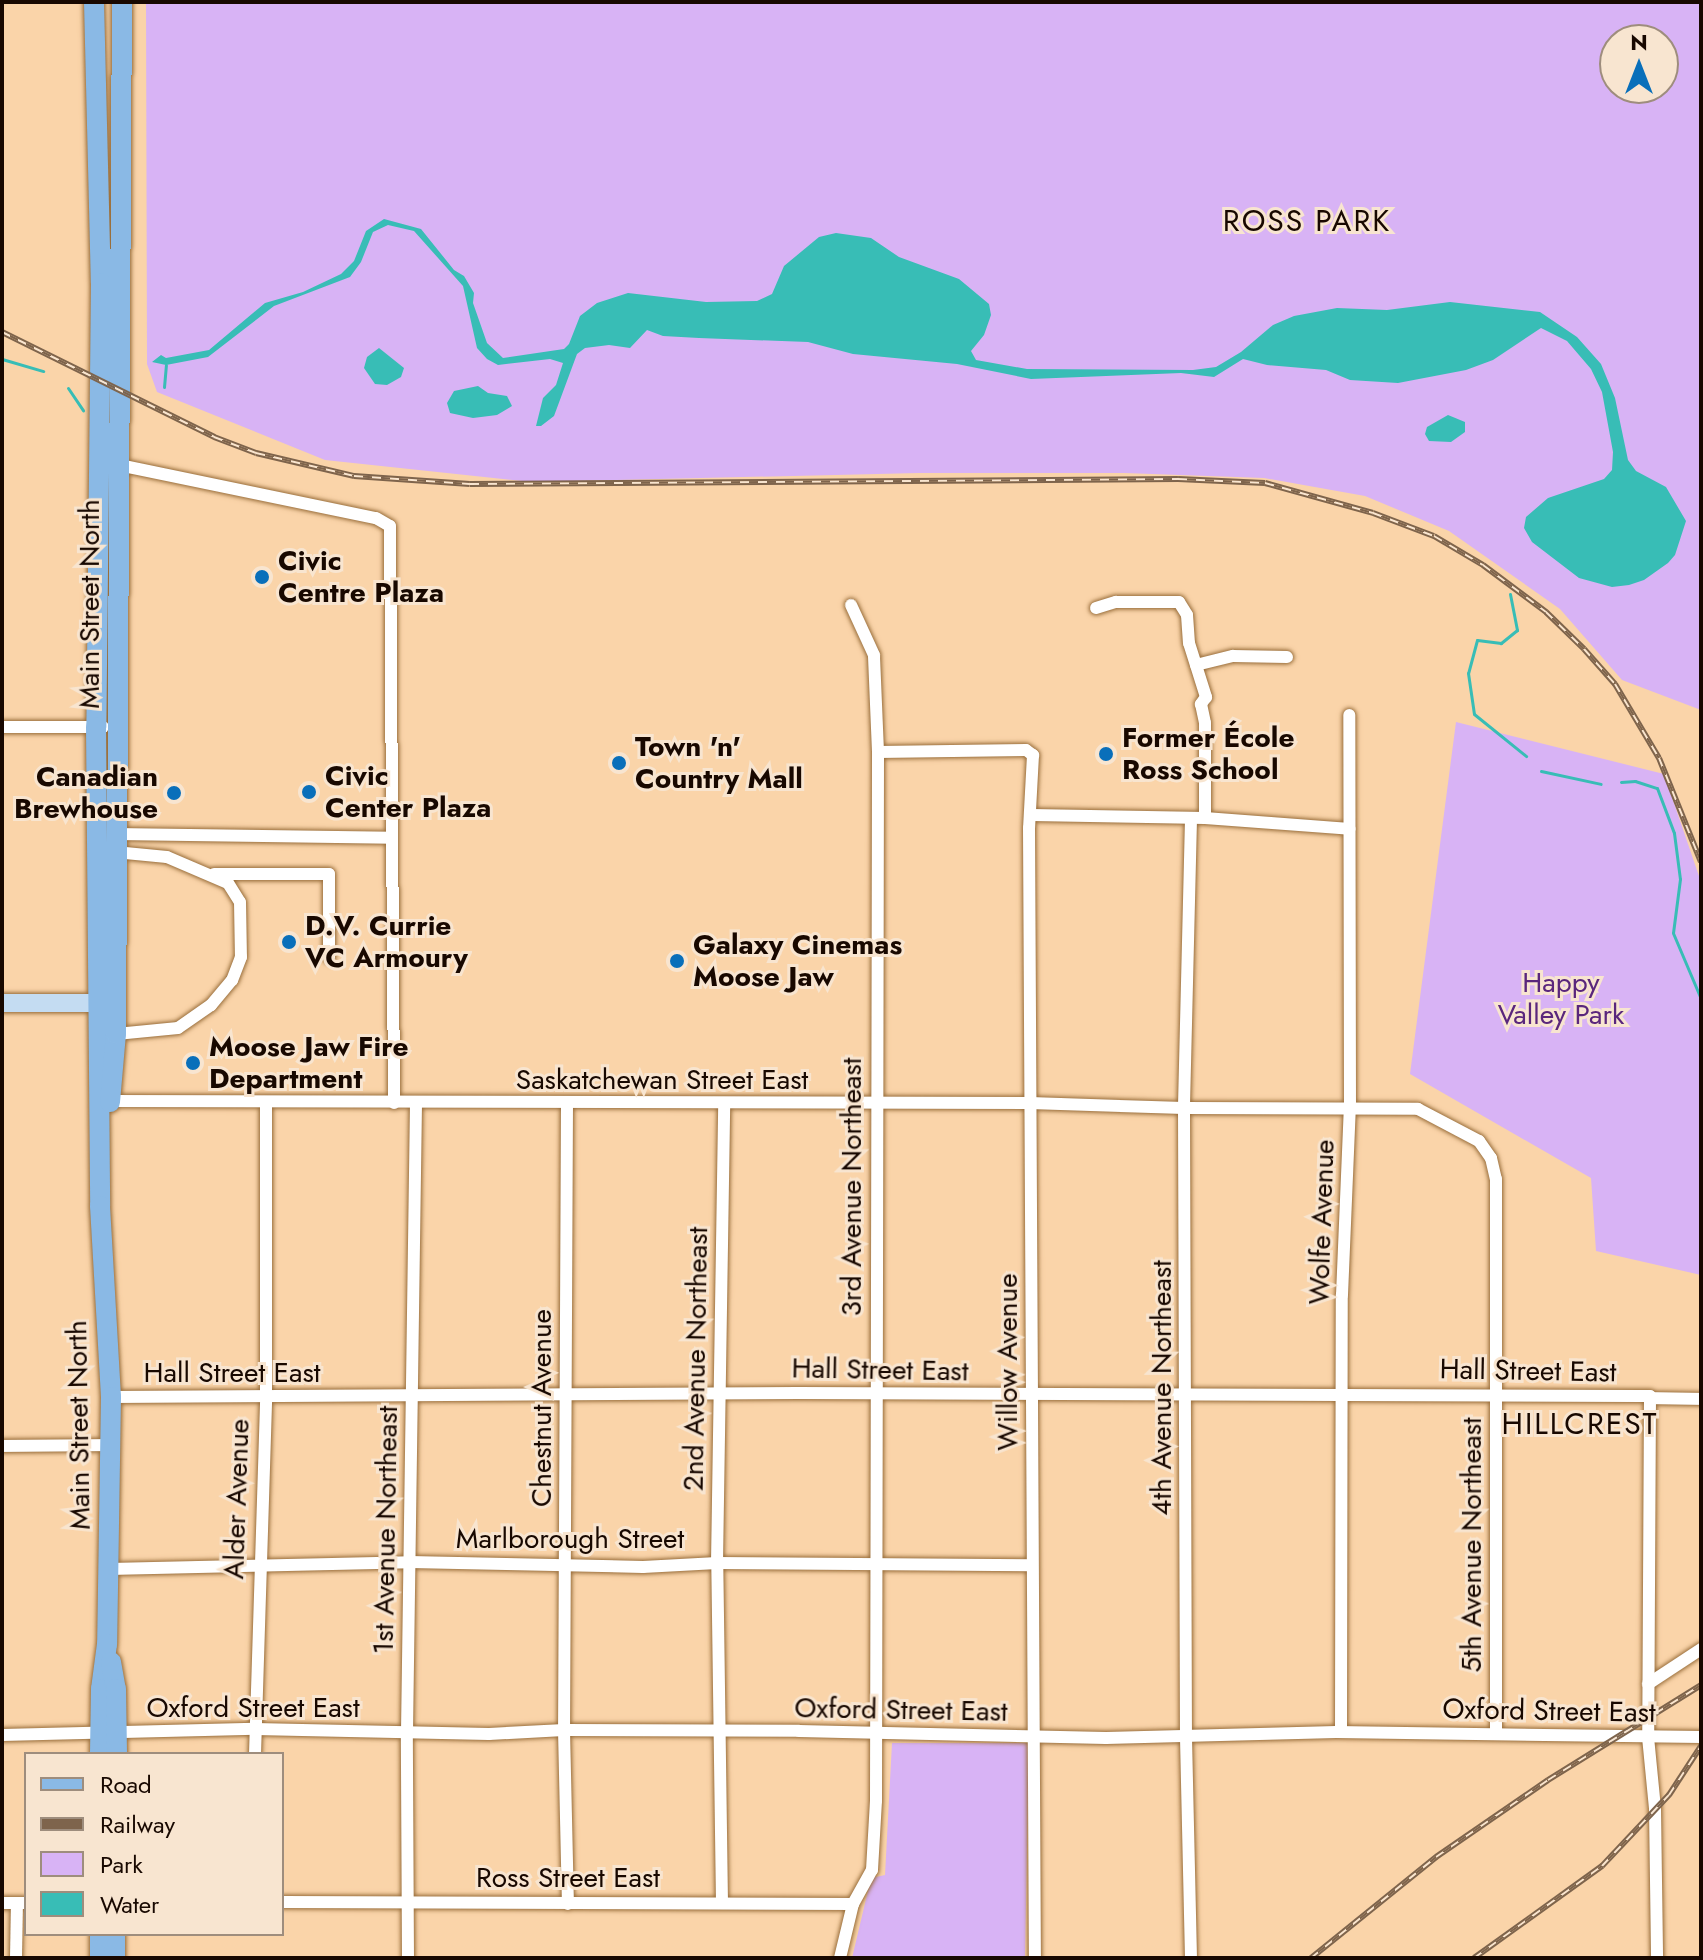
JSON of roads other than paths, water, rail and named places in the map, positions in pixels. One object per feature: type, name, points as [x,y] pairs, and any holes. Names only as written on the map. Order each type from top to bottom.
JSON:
[{"type":"main road","name":"Main Street North","points":[[94,2],[107,727],[107,1003],[116,1034],[104,1101]]},
{"type":"main road","name":"Main Street North","points":[[101,1752],[116,1689],[107,1644],[111,1397],[100,1206],[115,843],[107,727],[119,465],[122,2]]},
{"type":"main road","name":"Main Street North","points":[[108,1732],[116,1752]]},
{"type":"main road","points":[[100,1936],[100,1958]]},
{"type":"main road","points":[[115,1936],[115,1958]]},
{"type":"street","points":[[119,465],[376,518],[390,526],[394,1103]]},
{"type":"street","points":[[1096,608],[1116,602],[1179,602],[1187,615],[1196,665],[1206,697],[1201,704],[1205,723],[1205,818]]},
{"type":"street","name":"3rd Avenue Northeast","points":[[840,1958],[853,1904],[872,1870],[876,1735],[878,752],[874,655],[851,605]]},
{"type":"street","points":[[1196,665],[1233,656],[1287,657]]},
{"type":"street","name":"Wolfe Avenue","points":[[1341,1732],[1341,1395],[1350,1108],[1349,715]]},
{"type":"street","points":[[2,727],[107,727]]},
{"type":"street","name":"Willow Avenue","points":[[878,752],[1026,750],[1033,755],[1030,1103],[1031,1565],[1037,1736],[1035,1958]]},
{"type":"street","points":[[1032,815],[1205,818],[1350,829]]},
{"type":"street","name":"4th Avenue Northeast","points":[[1191,819],[1184,1108],[1186,1738],[1191,1958]]},
{"type":"street","points":[[115,843],[392,838]]},
{"type":"street","points":[[115,843],[167,857],[228,883],[240,902],[241,957],[232,980],[211,1005],[178,1028],[116,1034]]},
{"type":"street","points":[[211,874],[329,874],[329,957]]},
{"type":"street","points":[[2,1003],[107,1003]]},
{"type":"street","name":"Saskatchewan Street East","points":[[104,1101],[724,1105],[1030,1103],[1184,1108],[1418,1109]]},
{"type":"street","name":"Alder Avenue","points":[[255,1752],[258,1563],[266,1397],[266,1102]]},
{"type":"street","name":"1st Avenue Northeast","points":[[408,1958],[407,1732],[416,1103]]},
{"type":"street","name":"Chestnut Avenue","points":[[567,1104],[564,1730],[568,1904]]},
{"type":"street","name":"2nd Avenue Northeast","points":[[722,1903],[717,1563],[724,1105]]},
{"type":"street","name":"5th Avenue Northeast","points":[[1418,1109],[1479,1141],[1491,1158],[1496,1179],[1496,1733]]},
{"type":"street","name":"Hall Street East","points":[[111,1397],[719,1394],[1497,1395],[1701,1399]]},
{"type":"street","points":[[1650,1397],[1648,1737],[1655,1809],[1657,1958]]},
{"type":"street","points":[[2,1446],[110,1445]]},
{"type":"street","name":"Marlborough Street","points":[[109,1569],[258,1563],[410,1562],[643,1567],[717,1563],[1031,1565]]},
{"type":"street","points":[[1648,1684],[1701,1649]]},
{"type":"street","name":"Oxford Street East","points":[[2,1735],[255,1729],[489,1734],[564,1730],[719,1730],[1186,1738],[1341,1732],[1700,1737]]},
{"type":"street","name":"Ross Street East","points":[[284,1902],[853,1904]]},
{"type":"street","points":[[2,1903],[21,1903],[16,1958]]},
{"type":"water","points":[[384,219],[421,229],[454,270],[464,276],[474,293],[473,303],[487,343],[503,358],[564,349],[580,316],[597,303],[628,293],[706,302],[757,301],[772,294],[784,266],[819,237],[836,233],[871,238],[899,257],[959,279],[989,304],[991,315],[984,335],[971,351],[976,360],[1027,369],[1193,370],[1216,367],[1241,352],[1273,325],[1294,316],[1337,308],[1387,310],[1450,302],[1540,312],[1577,337],[1601,364],[1615,398],[1628,460],[1636,471],[1666,487],[1686,521],[1675,555],[1668,563],[1644,580],[1629,585],[1612,587],[1579,578],[1532,542],[1524,528],[1526,517],[1548,498],[1604,479],[1612,470],[1613,452],[1602,392],[1591,369],[1567,341],[1541,328],[1493,360],[1466,370],[1398,383],[1350,380],[1326,370],[1267,365],[1243,359],[1214,377],[1181,373],[1031,379],[957,364],[853,354],[808,342],[663,336],[647,330],[630,348],[609,345],[585,348],[577,354],[554,416],[541,426],[536,426],[543,398],[556,385],[563,363],[550,359],[498,365],[487,359],[477,348],[463,286],[414,231],[388,225],[373,232],[361,262],[350,277],[274,306],[208,357],[166,365],[152,362],[161,355],[166,358],[209,350],[265,303],[303,292],[341,274],[354,261],[366,231]]},
{"type":"water","points":[[379,348],[404,368],[401,377],[387,385],[375,384],[364,368],[367,357]]},
{"type":"water","points":[[478,386],[488,393],[507,396],[512,406],[497,415],[473,418],[450,413],[447,403],[454,391]]},
{"type":"water","points":[[1448,415],[1465,422],[1465,432],[1451,442],[1429,441],[1425,434],[1427,427]]},
{"type":"waterway","points":[[2,359],[43,371]]},
{"type":"waterway","points":[[164,387],[166,365]]},
{"type":"waterway","points":[[68,388],[83,410]]},
{"type":"waterway","points":[[1510,594],[1517,630],[1501,643],[1477,640],[1468,673],[1474,714],[1526,756]]},
{"type":"waterway","points":[[1541,771],[1601,784]]},
{"type":"waterway","points":[[1621,782],[1635,781],[1657,788],[1674,833],[1680,879],[1673,933],[1701,999]]},
{"type":"railway","points":[[2,332],[214,437],[256,453],[354,476],[470,484],[1178,479],[1265,483],[1373,513],[1434,536],[1483,565],[1546,612],[1584,649],[1615,684],[1659,758],[1701,862]]},
{"type":"railway","points":[[1311,1958],[1436,1857],[1548,1780],[1701,1685]]},
{"type":"railway","points":[[1474,1958],[1602,1866],[1669,1795],[1701,1746]]},
{"type":"place","name":"Civic Centre Plaza","points":[[262,577]]},
{"type":"place","name":"Former École Ross School","points":[[1106,754]]},
{"type":"place","name":"Town 'n' Country Mall","points":[[619,763]]},
{"type":"place","name":"Civic Center Plaza","points":[[309,792]]},
{"type":"place","name":"Canadian Brewhouse","points":[[174,793]]},
{"type":"place","name":"D.V. Currie VC Armoury","points":[[289,942]]},
{"type":"place","name":"Galaxy Cinemas Moose Jaw","points":[[677,961]]},
{"type":"place","name":"Moose Jaw Fire Department","points":[[193,1063]]},
{"type":"district","name":"ROSS PARK","points":[[1307,221]]},
{"type":"district","name":"HILLCREST","points":[[1580,1424]]},
{"type":"park label","name":"Happy Valley Park","points":[[1561,999]]}]
